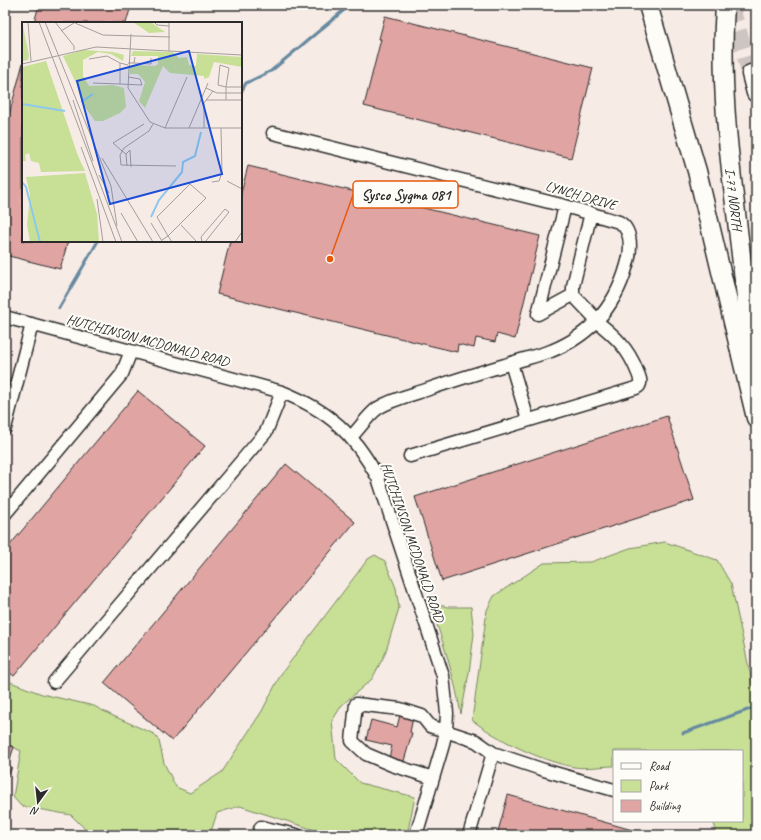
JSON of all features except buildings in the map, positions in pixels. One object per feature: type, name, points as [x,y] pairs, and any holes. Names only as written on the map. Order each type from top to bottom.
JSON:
[{"type":"highway","points":[[648,5],[697,172],[756,418]]},
{"type":"highway","name":"I-77 NORTH","points":[[725,13],[723,62],[726,126],[756,376]]},
{"type":"highway","points":[[751,74],[756,93]]},
{"type":"street","name":"LYNCH DRIVE","points":[[274,133],[591,213],[619,222],[628,230],[630,250],[624,276],[610,304],[597,320],[576,338],[552,350],[390,402],[378,409],[351,437]]},
{"type":"street","points":[[565,206],[538,314],[573,295]]},
{"type":"street","points":[[410,456],[640,386],[640,380],[631,357],[624,346],[573,295],[572,286],[591,213]]},
{"type":"street","name":"HUTCHINSON MCDONALD ROAD","points":[[5,316],[282,392],[300,399],[316,408],[340,426],[351,437],[368,460],[378,478],[443,676],[447,713],[446,731],[416,835]]},
{"type":"street","points":[[5,428],[32,324]]},
{"type":"street","points":[[5,514],[122,374],[131,351]]},
{"type":"street","points":[[511,363],[528,420]]},
{"type":"street","points":[[54,682],[266,432],[282,392]]},
{"type":"street","points":[[433,778],[366,754],[357,746],[352,740],[356,704],[400,709],[422,716],[430,726],[476,742],[493,753],[544,770],[613,790]]},
{"type":"street","points":[[469,835],[493,753]]},
{"type":"street","points":[[258,835],[260,827],[297,835]]},
{"type":"green space","points":[[665,542],[717,560],[731,584],[753,687],[756,689],[756,835],[715,835],[715,826],[713,822],[743,822],[743,750],[613,750],[613,766],[579,768],[548,760],[520,749],[482,728],[472,720],[487,610],[494,596],[544,563],[591,562],[630,548]]},
{"type":"green space","points":[[375,555],[385,561],[396,588],[399,608],[385,654],[372,679],[342,705],[332,721],[336,759],[360,783],[415,797],[407,835],[330,835],[240,806],[217,813],[210,835],[87,835],[84,828],[71,815],[21,806],[13,797],[21,751],[5,743],[5,680],[42,694],[94,706],[154,734],[159,741],[164,763],[176,787],[190,793],[222,772],[262,711],[281,674],[368,559]]},
{"type":"green space","points":[[429,601],[447,607],[471,607],[474,634],[469,673],[461,714],[451,671]]},
{"type":"waterway","points":[[242,90],[246,83],[271,71],[350,5]]},
{"type":"waterway","points":[[59,308],[97,242]]},
{"type":"waterway","points":[[683,733],[756,707]]},
{"type":"tunnel","points":[[730,5],[751,74]]},
{"type":"place","name":"Sysco Sygma 081","points":[[330,259]]}]
